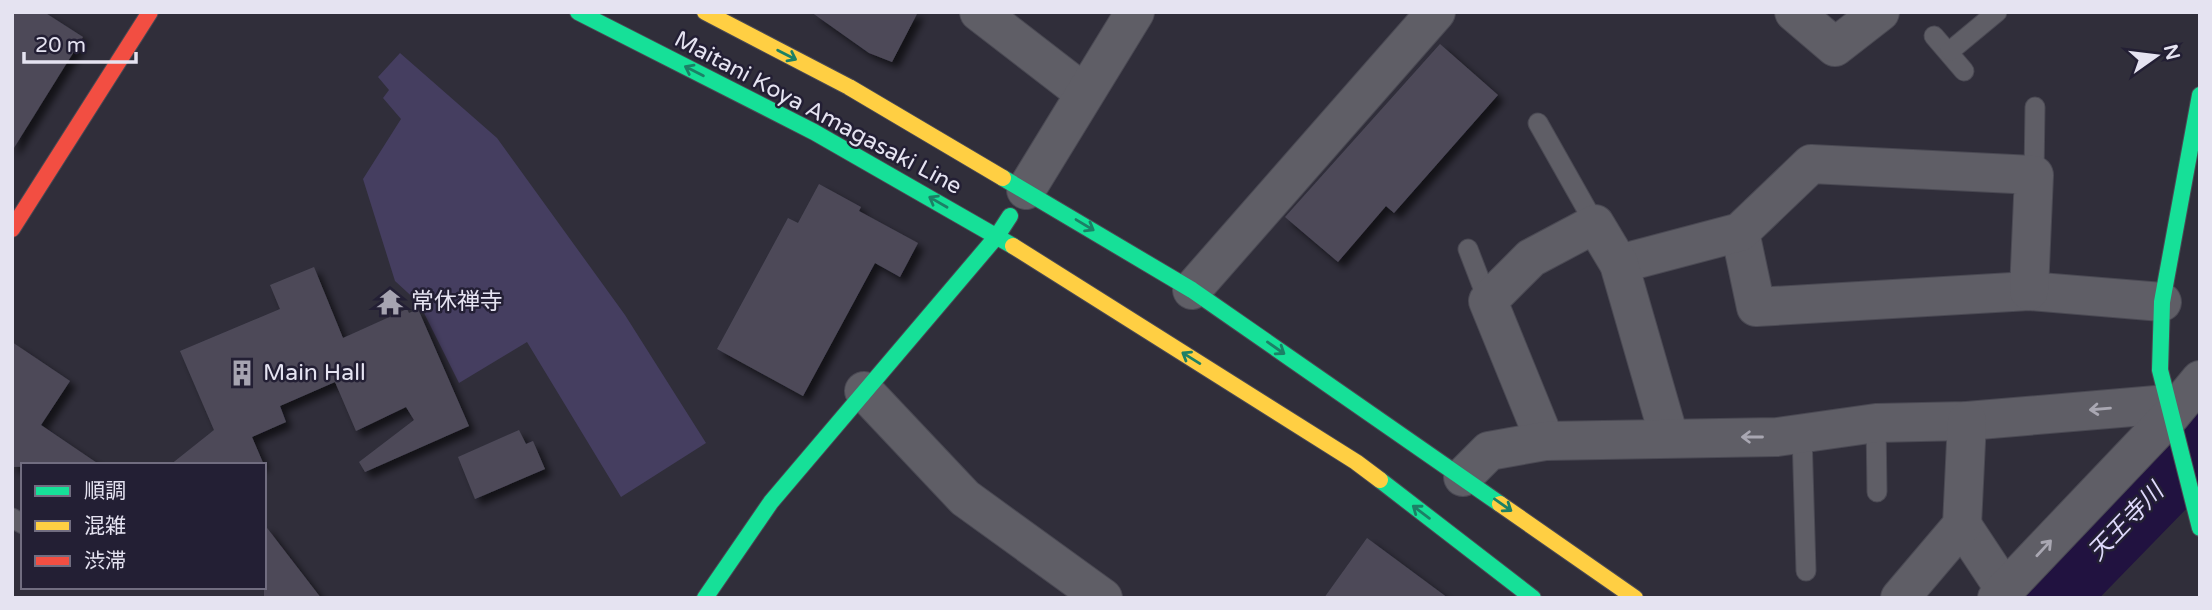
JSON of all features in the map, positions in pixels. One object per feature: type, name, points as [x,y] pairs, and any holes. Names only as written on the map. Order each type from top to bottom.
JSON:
[{"type":"main road","points":[[12,229],[150,12]]},
{"type":"main road","name":"Maitani Koya Amagasaki Line","points":[[578,12],[814,132],[997,236],[1356,462],[1534,598]]},
{"type":"main road","name":"Maitani Koya Amagasaki Line","points":[[705,12],[849,87],[1192,290],[1635,598]]},
{"type":"main road","points":[[2200,94],[2190,192],[2162,303],[2160,370],[2200,527]]},
{"type":"main road","points":[[705,598],[771,502],[997,236],[1026,190]]},
{"type":"street","points":[[979,12],[1084,93]]},
{"type":"street","points":[[1026,190],[1135,12]]},
{"type":"street","points":[[1192,290],[1436,12]]},
{"type":"street","points":[[1794,12],[1835,47],[1880,12]]},
{"type":"street","points":[[1619,264],[1740,232],[1811,164],[2034,175],[2029,291]]},
{"type":"street","points":[[1545,441],[1488,301],[1531,258],[1595,224],[1619,264],[1670,437]]},
{"type":"street","points":[[1740,232],[1756,307],[2029,291],[2162,303]]},
{"type":"street","points":[[1967,421],[1962,525],[2001,594],[2172,417],[2200,380]]},
{"type":"street","points":[[864,391],[965,498],[1102,598]]},
{"type":"street","points":[[1463,477],[1489,451],[1545,441],[1802,434],[1876,423],[2172,417]]},
{"type":"street","points":[[1900,598],[1962,525]]},
{"type":"lane","points":[[1950,51],[1997,12]]},
{"type":"lane","points":[[1934,36],[1950,51],[1964,71]]},
{"type":"lane","points":[[2034,175],[2035,107]]},
{"type":"lane","points":[[1538,123],[1595,224]]},
{"type":"lane","points":[[1468,249],[1488,301]]},
{"type":"lane","points":[[1876,423],[1877,492]]},
{"type":"lane","points":[[1802,434],[1806,570]]},
{"type":"shaded area","points":[[400,53],[497,138],[625,315],[706,443],[621,497],[527,342],[459,383],[419,303],[395,281],[363,179],[401,119],[383,98],[389,90],[378,77]]},
{"type":"building","points":[[12,12],[44,12],[83,37],[12,151]]},
{"type":"building","points":[[811,12],[918,12],[892,62],[869,53]]},
{"type":"building","points":[[1440,44],[1498,95],[1394,213],[1386,206],[1338,262],[1285,217]]},
{"type":"building","points":[[819,184],[861,207],[859,211],[918,243],[900,277],[875,263],[803,396],[717,349],[788,218],[798,223]]},
{"type":"building","points":[[314,267],[343,338],[407,309],[409,313],[418,309],[469,426],[365,472],[359,462],[414,420],[406,407],[356,431],[335,382],[280,406],[286,422],[252,437],[263,463],[173,463],[214,430],[180,351],[280,309],[270,285]]},
{"type":"building","points":[[12,342],[70,381],[41,425],[97,463],[21,463],[21,467],[12,467]]},
{"type":"building","points":[[519,430],[526,444],[533,441],[545,469],[475,499],[458,457]]},
{"type":"building","points":[[266,527],[321,598],[264,598],[266,589]]},
{"type":"building","points":[[1367,538],[1448,598],[1324,598]]},
{"type":"waterway","name":"天王寺川","points":[[2052,598],[2200,446]]},
{"type":"traffic: fast","points":[[578,12],[814,132],[1013,246]]},
{"type":"traffic: fast","points":[[2200,95],[2162,302],[2160,370],[2200,528]]},
{"type":"traffic: fast","points":[[1003,178],[1192,290],[1500,504]]},
{"type":"traffic: fast","points":[[705,598],[771,502],[997,236],[1010,216]]},
{"type":"traffic: fast","points":[[1380,480],[1533,598]]},
{"type":"traffic: slow","points":[[705,12],[849,87],[1003,178]]},
{"type":"traffic: slow","points":[[1013,246],[1356,462],[1380,480]]},
{"type":"traffic: slow","points":[[1500,504],[1635,598]]},
{"type":"traffic: jam","points":[[12,229],[150,12]]},
{"type":"place","name":"常休禅寺","points":[[390,302]]},
{"type":"place","name":"Main Hall","points":[[242,373]]}]
